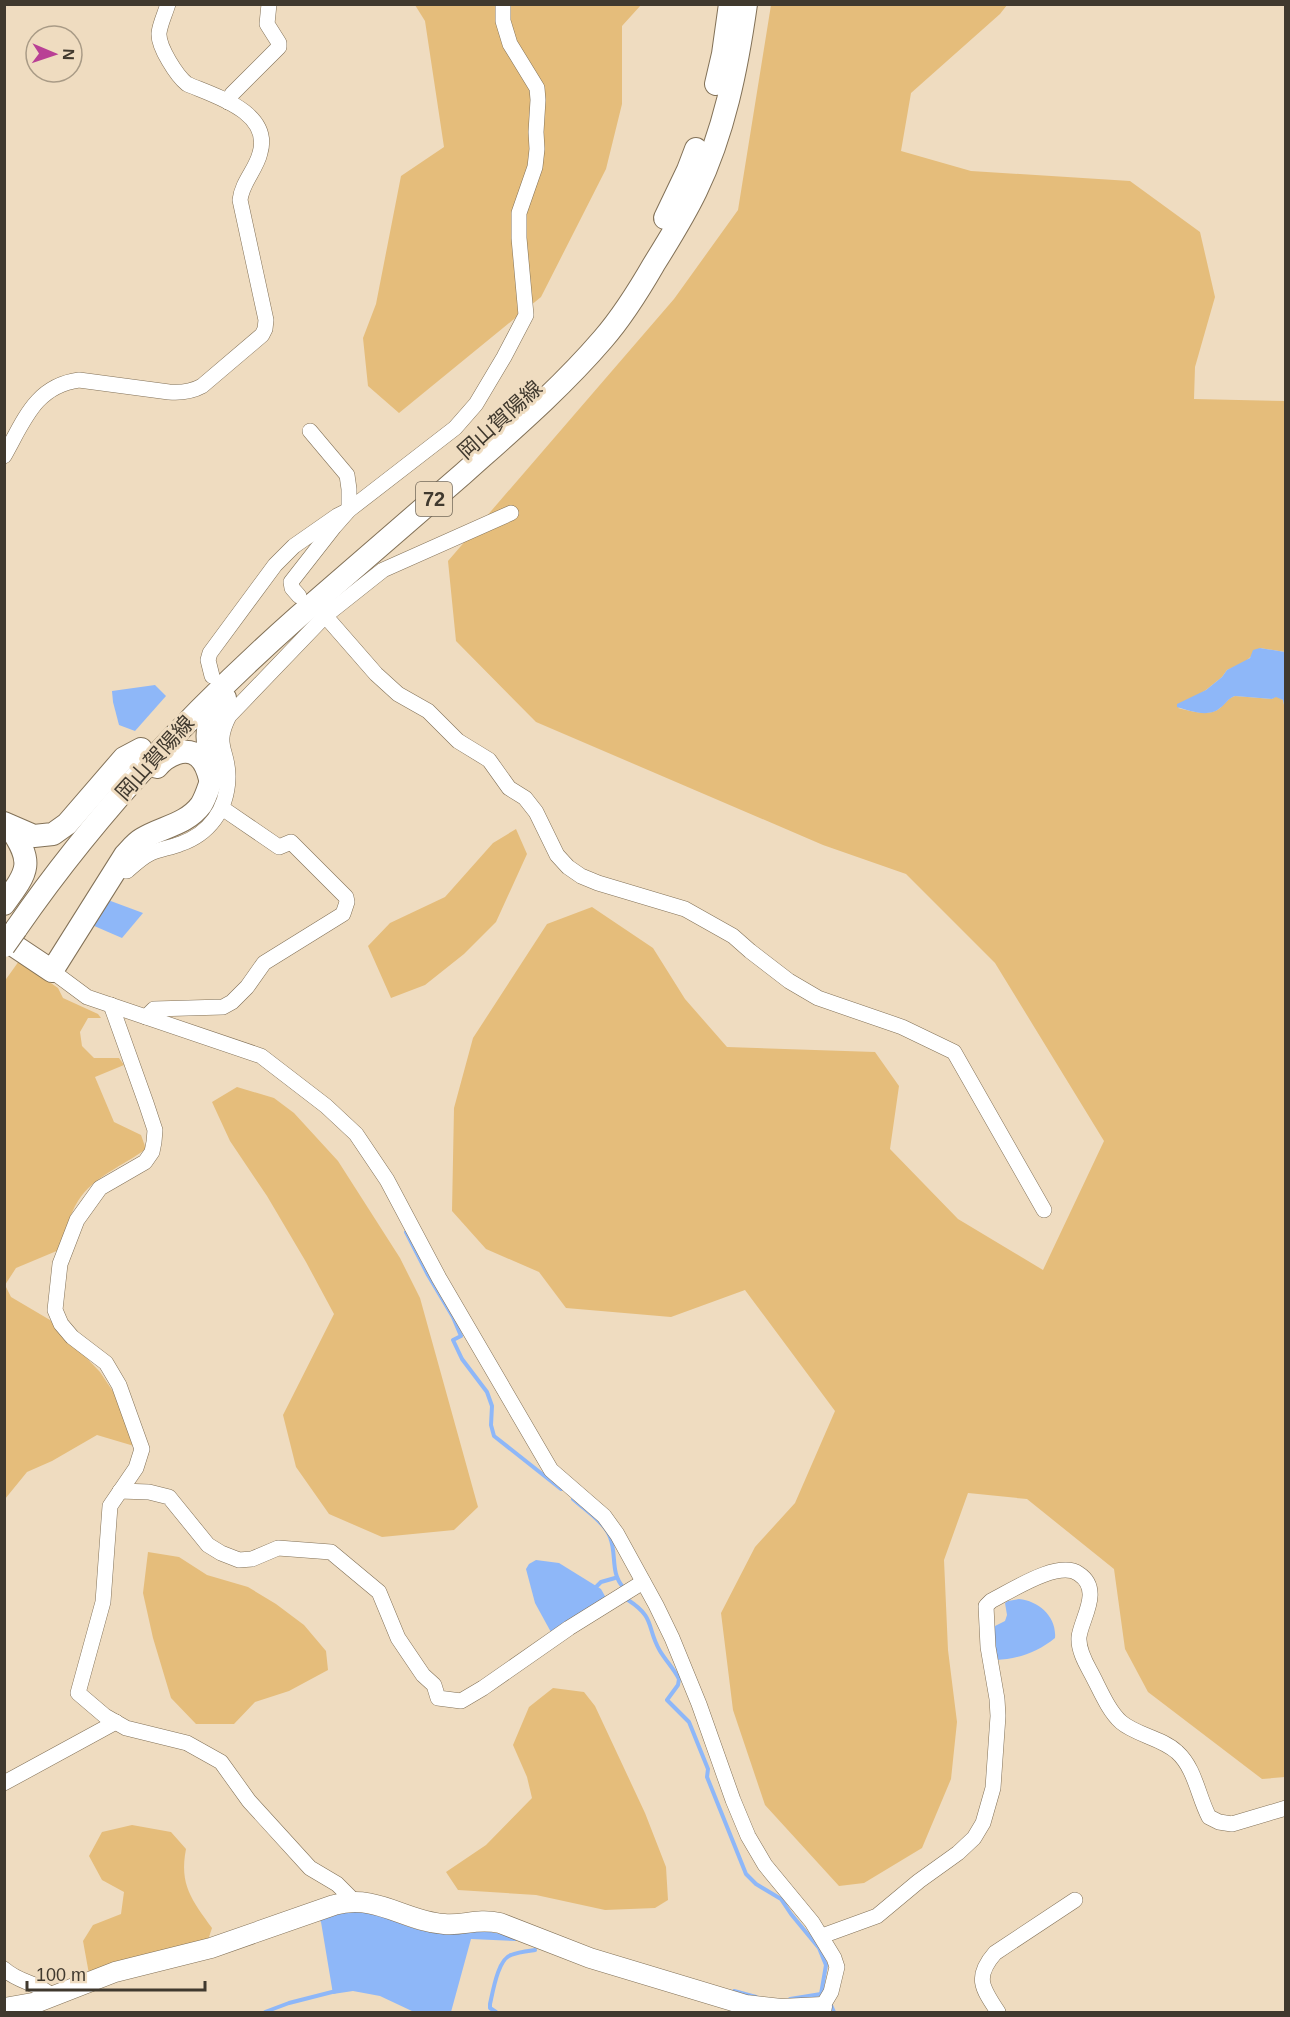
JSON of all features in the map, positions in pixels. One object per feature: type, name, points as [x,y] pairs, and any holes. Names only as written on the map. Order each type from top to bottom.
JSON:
[{"type":"main road","name":"岡山賀陽線","points":[[7,933],[121,794],[193,716],[310,607],[585,339],[626,285],[653,240],[688,170],[707,118],[723,54],[730,4]]},
{"type":"main road","name":"岡山賀陽線","points":[[7,933],[81,818],[141,749],[212,676],[310,607],[529,416],[591,353],[637,293],[697,189],[720,128],[739,53],[746,4]]},
{"type":"main road","name":"岡山賀陽線","points":[[52,970],[125,855],[141,840],[176,825],[201,804],[214,766],[208,744],[207,727],[215,710],[267,658],[310,607]]},
{"type":"main road","name":"岡山賀陽線","points":[[7,825],[34,836],[53,834],[67,824],[124,758],[141,749]]},
{"type":"main road","name":"岡山賀陽線","points":[[68,858],[94,839],[161,761],[177,752],[192,753],[205,764],[210,778]]},
{"type":"main road","name":"岡山賀陽線","points":[[4,904],[22,880],[26,868],[26,856],[7,825]]},
{"type":"main road","points":[[7,933],[52,970]]},
{"type":"street","points":[[4,456],[32,406],[53,387],[79,380],[169,392],[194,390],[202,386],[262,335],[266,329],[240,200],[241,192],[261,152],[258,126],[250,115],[188,84],[181,78],[161,45],[159,34],[168,4]]},
{"type":"street","points":[[228,102],[232,94],[279,47],[279,43],[267,24],[268,4]]},
{"type":"street","points":[[503,4],[503,21],[510,44],[537,88],[538,100],[535,167],[519,213],[526,315],[476,404],[455,428],[349,510],[291,582],[292,588],[376,674],[398,693],[428,711],[458,741],[489,760],[509,788],[525,798],[536,812],[557,855],[568,867],[581,876],[598,883],[685,909],[733,936],[789,981],[818,998],[902,1027],[954,1052],[1044,1210]]},
{"type":"street","points":[[310,431],[347,475],[349,510]]},
{"type":"street","points":[[212,676],[208,660],[210,652],[275,565],[294,546],[349,510]]},
{"type":"street","points":[[116,869],[127,871],[148,854],[200,836],[222,808],[228,776],[221,746],[222,730],[229,716],[310,607],[383,570],[511,513]]},
{"type":"street","points":[[146,1017],[154,1009],[224,1007],[247,987],[264,963],[343,914],[347,902],[346,897],[291,842],[279,847],[222,808]]},
{"type":"street","points":[[4,2008],[38,2002],[115,1972],[211,1948],[334,1905],[354,1901],[374,1903],[429,1922],[446,1924],[475,1920],[500,1923],[590,1958],[746,2005],[781,2009],[825,2004],[837,1967],[822,1936],[765,1864],[748,1836],[672,1638],[617,1534],[604,1516],[550,1470],[439,1278],[387,1180],[356,1134],[326,1106],[261,1056],[87,998],[52,970]]},
{"type":"street","points":[[111,1005],[155,1130],[154,1142],[152,1152],[145,1162],[100,1188],[83,1211],[60,1264],[55,1310],[61,1324],[72,1337],[106,1363],[119,1385],[142,1449],[136,1468],[110,1506],[103,1602],[78,1693],[105,1716],[126,1728],[187,1743],[220,1762],[249,1801],[310,1868],[337,1884],[354,1901]]},
{"type":"street","points":[[120,1491],[149,1492],[169,1497],[208,1545],[239,1560],[252,1559],[278,1548],[332,1552],[379,1592],[398,1638],[423,1675],[434,1684],[438,1698],[461,1701],[569,1628],[643,1582]]},
{"type":"street","points":[[822,1936],[877,1916],[919,1881],[958,1853],[974,1838],[984,1823],[993,1788],[998,1716],[988,1647],[986,1606],[991,1601],[1053,1571],[1072,1570],[1082,1575],[1088,1586],[1089,1609],[1079,1638],[1083,1657],[1109,1706],[1121,1722],[1176,1751],[1188,1766],[1209,1817],[1219,1822],[1232,1824],[1286,1808]]},
{"type":"street","points":[[4,1783],[116,1722]]},
{"type":"street","points":[[998,2013],[986,1995],[982,1980],[986,1965],[995,1953],[1075,1900]]},
{"type":"street","points":[[4,1969],[16,1978],[46,1989],[53,1997]]},
{"type":"shaded area","points":[[415,5],[641,5],[622,26],[622,104],[606,169],[541,297],[399,413],[368,386],[363,338],[376,304],[401,176],[444,147],[425,21]]},
{"type":"shaded area","points":[[771,5],[1007,5],[1000,14],[911,93],[901,151],[971,171],[1130,181],[1200,232],[1215,297],[1195,367],[1194,399],[1285,401],[1285,652],[1260,648],[1245,662],[1227,670],[1206,690],[1178,708],[1211,712],[1216,711],[1235,696],[1272,699],[1276,696],[1283,700],[1285,710],[1285,1777],[1262,1779],[1148,1692],[1125,1649],[1114,1569],[1027,1499],[968,1493],[944,1560],[948,1650],[957,1722],[951,1779],[922,1848],[864,1883],[839,1886],[765,1805],[733,1710],[721,1613],[755,1547],[795,1503],[835,1411],[745,1290],[671,1317],[566,1308],[539,1272],[486,1249],[452,1211],[454,1108],[473,1038],[547,924],[592,907],[653,948],[685,999],[727,1047],[875,1052],[899,1086],[890,1149],[958,1219],[1043,1270],[1104,1141],[995,963],[906,874],[823,845],[536,722],[456,641],[448,561],[674,299],[738,210]]},
{"type":"shaded area","points":[[516,829],[527,854],[496,922],[464,954],[425,985],[391,998],[368,946],[390,923],[445,897],[493,843]]},
{"type":"shaded area","points":[[19,961],[58,988],[63,998],[98,1014],[101,1018],[88,1018],[80,1032],[82,1046],[94,1058],[119,1058],[124,1065],[95,1077],[114,1122],[141,1135],[146,1149],[100,1178],[85,1192],[72,1212],[59,1250],[16,1268],[5,1285],[11,1297],[50,1320],[100,1372],[114,1393],[134,1446],[97,1435],[52,1461],[27,1472],[5,1499],[4,982]]},
{"type":"shaded area","points":[[237,1087],[274,1098],[294,1113],[338,1161],[400,1258],[420,1298],[478,1507],[454,1530],[382,1537],[329,1514],[296,1467],[283,1415],[334,1314],[267,1196],[230,1141],[212,1102]]},
{"type":"shaded area","points":[[148,1552],[179,1557],[207,1575],[248,1587],[276,1604],[304,1625],[326,1651],[328,1670],[289,1691],[255,1702],[234,1724],[196,1724],[171,1698],[153,1638],[143,1593]]},
{"type":"shaded area","points":[[553,1688],[584,1692],[595,1706],[645,1813],[666,1867],[668,1900],[655,1908],[605,1910],[536,1895],[458,1890],[446,1872],[486,1845],[532,1798],[527,1777],[513,1745],[529,1707]]},
{"type":"shaded area","points":[[132,1825],[171,1832],[186,1849],[184,1873],[189,1892],[212,1928],[208,1940],[89,1974],[83,1941],[93,1925],[121,1914],[124,1892],[102,1880],[89,1856],[102,1832]]},
{"type":"water","points":[[1260,648],[1285,652],[1285,710],[1283,700],[1276,697],[1272,699],[1235,696],[1210,713],[1199,713],[1177,707],[1177,704],[1206,690],[1227,670],[1250,658],[1253,650]]},
{"type":"water","points":[[155,685],[166,696],[135,731],[119,725],[112,691]]},
{"type":"water","points":[[108,900],[143,913],[122,938],[92,925]]},
{"type":"water","points":[[536,1560],[559,1563],[601,1589],[606,1598],[552,1634],[535,1603],[526,1569]]},
{"type":"water","points":[[1019,1599],[1033,1603],[1045,1611],[1053,1623],[1055,1638],[1027,1654],[996,1660],[992,1630],[1005,1621],[1007,1615],[1005,1603]]},
{"type":"water","points":[[372,1910],[422,1931],[440,1933],[482,1930],[515,1936],[516,1941],[471,1939],[451,2012],[414,2012],[380,1996],[353,1991],[333,1994],[319,1920],[344,1911]]},
{"type":"waterway","points":[[406,1232],[453,1317],[461,1336],[453,1340],[462,1359],[487,1392],[492,1406],[491,1425],[494,1436],[561,1489]]},
{"type":"waterway","points":[[573,1499],[599,1522],[610,1537],[616,1575],[623,1587]]},
{"type":"waterway","points":[[594,1589],[601,1582],[615,1578]]},
{"type":"waterway","points":[[628,1600],[637,1606],[647,1618],[660,1651],[679,1679],[678,1685],[667,1700],[689,1722],[708,1769],[707,1777],[746,1874],[756,1884],[781,1899],[819,1948],[826,1965],[821,1994]]},
{"type":"waterway","points":[[496,2012],[490,2008],[490,2004],[497,1976],[506,1958],[520,1952],[535,1950]]},
{"type":"waterway","points":[[265,2012],[289,2003],[336,1991]]},
{"type":"waterway","points":[[734,1991],[756,1997]]},
{"type":"waterway","points":[[790,1999],[821,1994]]},
{"type":"waterway","points":[[830,2003],[834,2012]]}]
